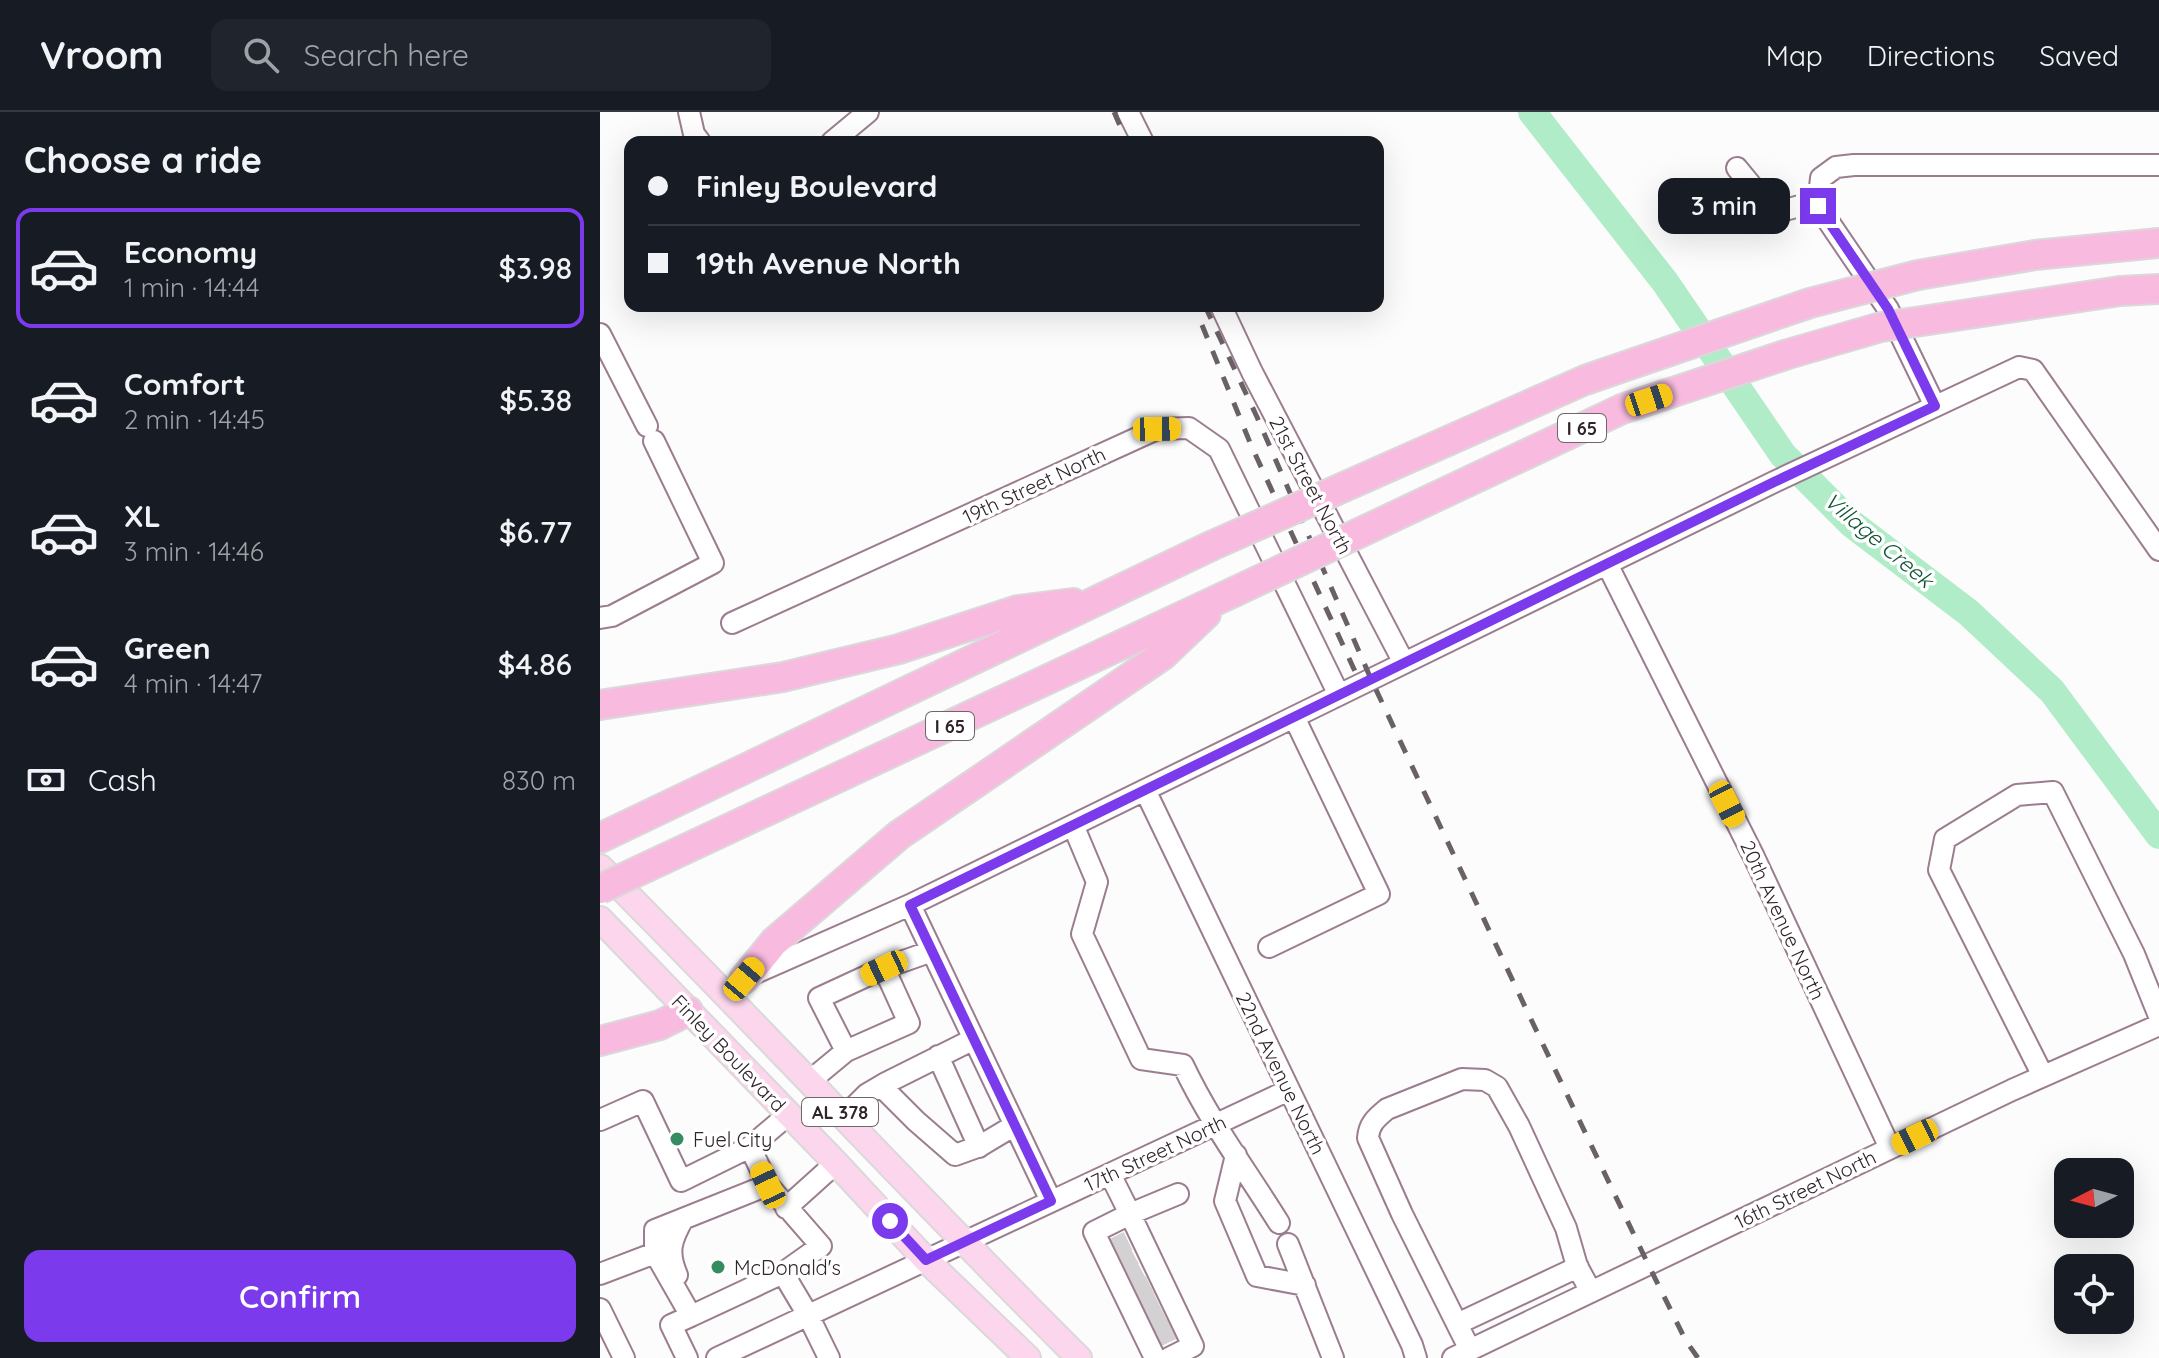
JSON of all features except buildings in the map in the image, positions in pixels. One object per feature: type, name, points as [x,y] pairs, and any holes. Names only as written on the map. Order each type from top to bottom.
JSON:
[{"type":"highway","name":"I 65","points":[[600,838],[1211,546],[1585,380],[1810,303],[1918,275],[2035,255],[2159,243]]},
{"type":"highway","name":"I 65","points":[[600,889],[1622,409],[1881,327],[2120,291],[2159,289]]},
{"type":"highway","points":[[734,986],[774,942],[899,835],[1163,655],[1228,595]]},
{"type":"highway","points":[[600,705],[783,677],[899,649],[1018,610],[1102,599]]},
{"type":"highway","points":[[600,1041],[660,1025],[688,1011]]},
{"type":"main road","name":"Finley Boulevard","points":[[600,867],[734,986],[844,1117],[1079,1358]]},
{"type":"main road","name":"Finley Boulevard","points":[[600,919],[926,1260],[1028,1358]]},
{"type":"main road","points":[[688,1011],[734,986]]},
{"type":"street","points":[[689,112],[696,136]]},
{"type":"street","points":[[839,136],[868,112]]},
{"type":"street","points":[[1128,112],[1140,136]]},
{"type":"street","points":[[1935,406],[1888,309],[1818,206],[1821,178],[1836,167],[2159,165]]},
{"type":"street","points":[[1737,168],[1774,213],[1818,201]]},
{"type":"street","name":"21st Street North","points":[[1224,312],[1404,663]]},
{"type":"street","points":[[600,334],[713,563],[612,616],[600,618]]},
{"type":"street","points":[[734,986],[910,905],[1774,482],[2019,367],[2033,370],[2159,550]]},
{"type":"street","name":"19th Street North","points":[[732,623],[1157,429],[1189,428],[1219,449],[1339,695]]},
{"type":"street","name":"20th Avenue North","points":[[1607,564],[1754,857],[1890,1148]]},
{"type":"street","points":[[1269,947],[1379,894],[1294,717]]},
{"type":"street","name":"22nd Avenue North","points":[[1145,790],[1416,1358]]},
{"type":"street","points":[[2043,1076],[1939,870],[1945,839],[2017,795],[2053,792],[2134,954],[2159,1016]]},
{"type":"street","points":[[1073,825],[1097,882],[1082,934],[1141,1059],[1183,1065],[1214,1125],[1279,1223]]},
{"type":"street","points":[[910,905],[1051,1201]]},
{"type":"street","points":[[846,1051],[819,998],[884,968],[932,951]]},
{"type":"street","points":[[811,1080],[846,1051],[909,1023],[884,968]]},
{"type":"street","name":"16th Street North","points":[[1461,1354],[1890,1148],[2159,1025]]},
{"type":"street","points":[[844,1117],[867,1094],[974,1039]]},
{"type":"street","points":[[938,1056],[979,1147]]},
{"type":"street","points":[[1461,1354],[1457,1324],[1368,1138],[1369,1128],[1376,1117],[1387,1109],[1462,1079],[1485,1080],[1497,1087],[1519,1126],[1566,1228],[1578,1267],[1591,1292]]},
{"type":"street","points":[[881,1086],[955,1155],[979,1147],[1015,1125]]},
{"type":"street","name":"17th Street North","points":[[717,1358],[1289,1090]]},
{"type":"street","points":[[600,1120],[643,1101],[681,1181],[750,1147],[789,1114]]},
{"type":"street","points":[[687,1358],[671,1325],[776,1276],[821,1246],[768,1185],[750,1147]]},
{"type":"street","points":[[1236,1155],[1225,1201],[1257,1276],[1305,1285]]},
{"type":"street","points":[[786,1208],[836,1163]]},
{"type":"street","points":[[1110,1174],[1130,1214],[1143,1291]]},
{"type":"street","points":[[691,1316],[655,1253],[655,1230],[768,1185]]},
{"type":"street","points":[[1169,1358],[1193,1346],[1094,1232],[1178,1194]]},
{"type":"street","points":[[683,1219],[673,1236],[669,1253],[690,1299],[698,1303],[709,1301],[750,1282],[776,1276]]},
{"type":"street","points":[[1288,1244],[1333,1358]]},
{"type":"street","points":[[600,1274],[655,1253]]},
{"type":"street","points":[[1457,1324],[1578,1267]]},
{"type":"street","points":[[776,1276],[808,1315],[829,1358]]},
{"type":"street","points":[[600,1309],[624,1358]]},
{"type":"waterway","name":"Village Creek","points":[[1532,112],[1665,282],[1783,455],[1852,524],[1969,613],[2052,691],[2159,835]]},
{"type":"tunnel","points":[[1112,1249],[1128,1241]]},
{"type":"tunnel","points":[[1119,1263],[1134,1255]]},
{"type":"tunnel","points":[[1127,1279],[1142,1271]]},
{"type":"tunnel","points":[[1134,1293],[1150,1285]]},
{"type":"tunnel","points":[[1140,1308],[1157,1300]]},
{"type":"tunnel","points":[[1148,1322],[1164,1314]]},
{"type":"tunnel","points":[[1155,1338],[1172,1330]]},
{"type":"railway","points":[[1114,112],[1124,136]]},
{"type":"railway","points":[[1208,312],[1371,679],[1648,1264],[1686,1341],[1698,1358]]},
{"type":"railway","points":[[1202,325],[1251,445],[1359,680]]},
{"type":"place","name":"Fuel City","points":[[677,1139]]},
{"type":"place","name":"McDonald's","points":[[718,1267]]},
{"type":"route","points":[[890,1221],[926,1260],[1051,1201],[910,905],[1935,406],[1888,309],[1818,206]]}]
